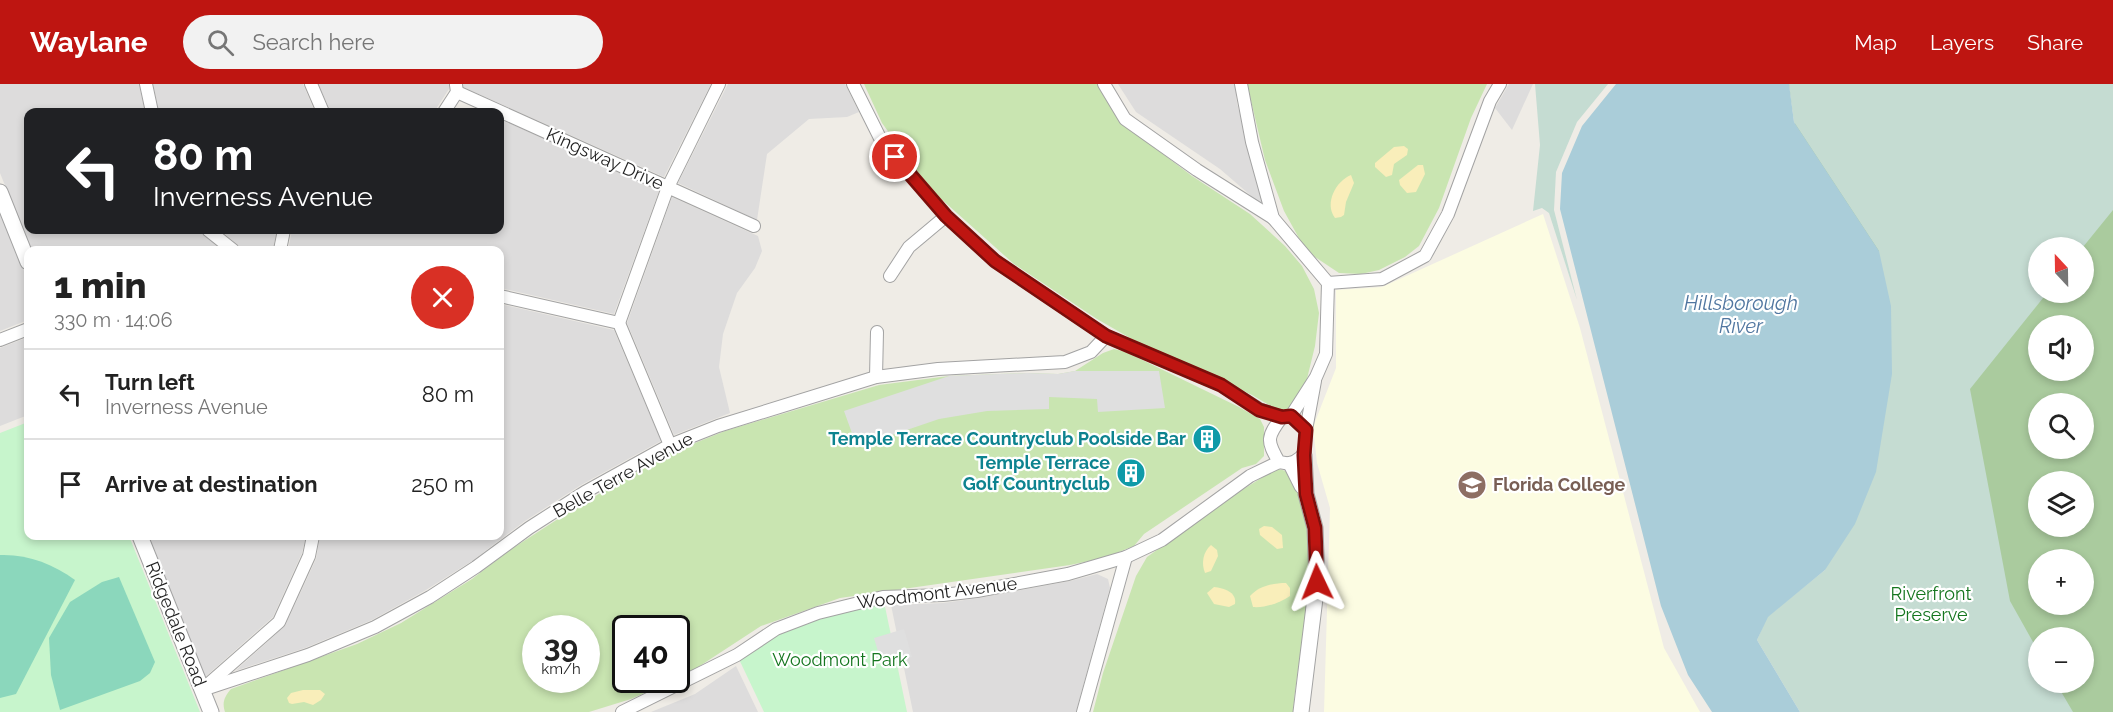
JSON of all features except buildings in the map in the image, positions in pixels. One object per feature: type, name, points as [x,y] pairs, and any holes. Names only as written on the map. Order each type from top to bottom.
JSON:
[{"type":"street","points":[[146,84],[151,108]]},
{"type":"street","points":[[311,84],[321,108]]},
{"type":"street","points":[[670,445],[619,323],[668,186],[719,84]]},
{"type":"street","points":[[852,84],[882,142],[946,216],[995,261],[1106,336],[1221,385],[1259,410],[1286,417],[1306,430]]},
{"type":"street","points":[[1104,84],[1125,119],[1197,170],[1273,218],[1328,283],[1326,354],[1316,377],[1306,430],[1291,460]]},
{"type":"street","points":[[1241,84],[1252,142],[1273,218]]},
{"type":"street","points":[[1328,283],[1382,279],[1425,256],[1448,214],[1490,101],[1500,84]]},
{"type":"street","points":[[446,108],[456,88]]},
{"type":"street","name":"Kingsway Drive","points":[[456,88],[499,108]]},
{"type":"street","name":"Kingsway Drive","points":[[504,110],[754,226]]},
{"type":"street","points":[[0,192],[24,252]]},
{"type":"street","points":[[890,276],[909,247],[946,216]]},
{"type":"street","points":[[213,234],[228,246]]},
{"type":"street","points":[[504,297],[619,323]]},
{"type":"street","points":[[0,340],[24,330]]},
{"type":"street","points":[[876,377],[877,332]]},
{"type":"street","name":"Belle Terre Avenue","points":[[202,690],[308,656],[375,627],[430,597],[585,492],[670,445],[758,412],[876,377],[938,369],[1065,362],[1091,352],[1106,336]]},
{"type":"street","points":[[1270,433],[1286,417],[1316,377]]},
{"type":"street","points":[[1259,410],[1270,433],[1271,448],[1291,460],[1306,494],[1315,528],[1317,582],[1302,712]]},
{"type":"street","name":"Woodmont Avenue","points":[[1250,476],[1271,448]]},
{"type":"street","name":"Woodmont Avenue","points":[[622,712],[737,656],[776,629],[818,613],[883,597],[943,595],[977,591],[1068,574],[1126,557],[1162,540],[1250,476],[1291,460]]},
{"type":"street","name":"Ridgedale Road","points":[[142,540],[212,712]]},
{"type":"street","points":[[202,690],[279,622],[309,556],[312,540]]},
{"type":"street","points":[[1083,712],[1126,557]]},
{"type":"shaded area","points":[[0,84],[139,84],[144,108],[24,108],[24,233],[0,173]]},
{"type":"shaded area","points":[[153,84],[303,84],[313,108],[158,108]]},
{"type":"shaded area","points":[[318,84],[449,84],[449,89],[437,108],[329,108]]},
{"type":"shaded area","points":[[463,84],[711,84],[664,177],[463,87]]},
{"type":"shaded area","points":[[728,84],[845,84],[859,112],[847,117],[809,119],[767,154],[757,220],[678,183]]},
{"type":"shaded area","points":[[1118,84],[1235,84],[1237,103],[1263,206],[1220,169],[1136,112]]},
{"type":"shaded area","points":[[1509,84],[1533,84],[1512,130],[1495,108]]},
{"type":"shaded area","points":[[504,121],[659,191],[614,314],[504,289],[504,246],[289,246],[291,234],[504,234]]},
{"type":"shaded area","points":[[672,197],[758,236],[762,251],[755,268],[737,293],[723,334],[719,367],[730,413],[674,435],[627,323]]},
{"type":"shaded area","points":[[0,211],[24,271],[24,322],[0,331]]},
{"type":"shaded area","name":"Florida College","points":[[1543,214],[1580,328],[1664,648],[1700,712],[1324,712],[1330,508],[1317,463],[1313,427],[1336,368],[1336,290],[1382,287]]},
{"type":"shaded area","points":[[25,234],[204,234],[217,246],[29,246]]},
{"type":"shaded area","points":[[225,234],[276,234],[274,246],[239,246]]},
{"type":"shaded area","points":[[504,305],[614,330],[661,441],[581,485],[504,537]]},
{"type":"shaded area","points":[[24,339],[24,417],[0,426],[0,348]]},
{"type":"shaded area","points":[[1075,371],[1159,371],[1165,408],[1098,412],[1097,399],[1049,397],[1049,409],[987,411],[939,419],[857,447],[844,411],[949,376],[1058,374]]},
{"type":"shaded area","points":[[150,540],[305,540],[302,553],[273,617],[205,677]]},
{"type":"shaded area","points":[[319,540],[500,540],[426,590],[372,620],[305,648],[235,671],[285,626],[316,559]]},
{"type":"shaded area","points":[[1097,574],[1108,579],[1110,588],[1076,712],[913,712],[891,605],[943,603],[979,598]]},
{"type":"shaded area","points":[[904,629],[912,657],[882,665],[874,638]]},
{"type":"shaded area","points":[[736,666],[758,712],[651,712],[695,694]]},
{"type":"green space","points":[[864,84],[1097,84],[1122,123],[1192,176],[1250,214],[1285,246],[1302,266],[1314,289],[1319,313],[1315,346],[1305,387],[1295,405],[1281,412],[1252,395],[1144,346],[1097,319],[1014,264],[939,197],[916,170],[882,123]]},
{"type":"green space","points":[[1247,84],[1487,84],[1471,118],[1439,208],[1419,246],[1405,257],[1379,270],[1361,274],[1339,273],[1306,251],[1284,211],[1265,160]]},
{"type":"green space","points":[[1535,84],[1608,84],[1577,122],[1556,172],[1554,210],[1577,300],[1549,213],[1542,208],[1533,211],[1540,145]]},
{"type":"green space","name":"Riverfront Preserve","points":[[1789,84],[2113,84],[2113,712],[1800,712],[1855,524]]},
{"type":"green space","name":"Riverfront Preserve","points":[[1789,84],[2113,84],[2113,210],[2091,237],[2028,237],[2028,303],[2039,303],[1970,389],[2010,601],[2028,633],[2028,693],[2062,693],[2073,712],[1800,712],[1757,640],[1767,617],[1825,570],[1879,251],[1794,122]]},
{"type":"green space","points":[[1114,349],[1126,352],[1260,419],[1264,427],[1264,456],[1256,464],[1242,468],[1144,534],[1134,546],[1104,558],[1070,565],[840,598],[761,626],[690,672],[690,615],[612,615],[612,693],[645,693],[589,712],[225,712],[224,700],[231,689],[357,644],[401,623],[472,579],[510,550],[578,506],[670,453],[725,431],[879,385],[949,376],[1058,374],[1075,371],[1103,353]]},
{"type":"green space","points":[[24,424],[24,540],[131,540],[200,712],[0,712],[0,433]]},
{"type":"green space","points":[[1276,469],[1287,472],[1295,481],[1306,524],[1309,551],[1307,604],[1293,712],[1093,712],[1103,673],[1136,576],[1147,557],[1242,490]]},
{"type":"green space","points":[[0,555],[20,556],[40,561],[75,580],[16,694],[0,698]]},
{"type":"green space","points":[[119,577],[155,662],[150,673],[140,681],[60,710],[51,675],[49,638],[70,602],[102,582]]},
{"type":"green space","name":"Woodmont Park","points":[[883,597],[907,712],[764,712],[737,655],[776,629]]},
{"type":"sand","points":[[1404,146],[1408,149],[1407,155],[1394,164],[1392,175],[1386,177],[1375,167],[1375,163],[1394,147]]},
{"type":"sand","points":[[1418,165],[1423,165],[1425,174],[1416,192],[1407,193],[1399,180]]},
{"type":"sand","points":[[1351,175],[1354,183],[1346,202],[1344,215],[1335,218],[1331,206],[1333,193],[1341,182]]},
{"type":"sand","points":[[1264,526],[1272,527],[1282,535],[1283,548],[1277,549],[1260,535],[1259,529]]},
{"type":"sand","points":[[1211,545],[1217,550],[1218,556],[1211,571],[1205,573],[1204,558]]},
{"type":"sand","points":[[1286,583],[1290,588],[1290,596],[1262,607],[1253,607],[1250,596],[1258,590],[1266,586]]},
{"type":"sand","points":[[1214,587],[1232,594],[1235,604],[1229,607],[1214,604],[1207,593]]},
{"type":"sand","points":[[320,690],[325,694],[313,705],[304,702],[289,703],[287,698],[291,693]]},
{"type":"water","name":"Hillsborough River","points":[[1616,84],[1789,84],[1794,122],[1879,251],[1891,306],[1892,374],[1876,472],[1855,524],[1825,570],[1768,617],[1757,640],[1800,712],[1712,712],[1688,675],[1661,606],[1560,209],[1562,173],[1582,126]]},
{"type":"place","name":"Temple Terrace Countryclub Poolside Bar","points":[[1207,439]]},
{"type":"place","name":"Temple Terrace Golf Countryclub","points":[[1131,473]]},
{"type":"place","name":"Florida College","points":[[1472,485]]},
{"type":"route","points":[[895,157],[946,216],[995,261],[1106,336],[1221,385],[1259,410],[1282,417],[1291,416],[1306,430],[1304,455],[1306,494],[1315,528],[1317,582]]}]
